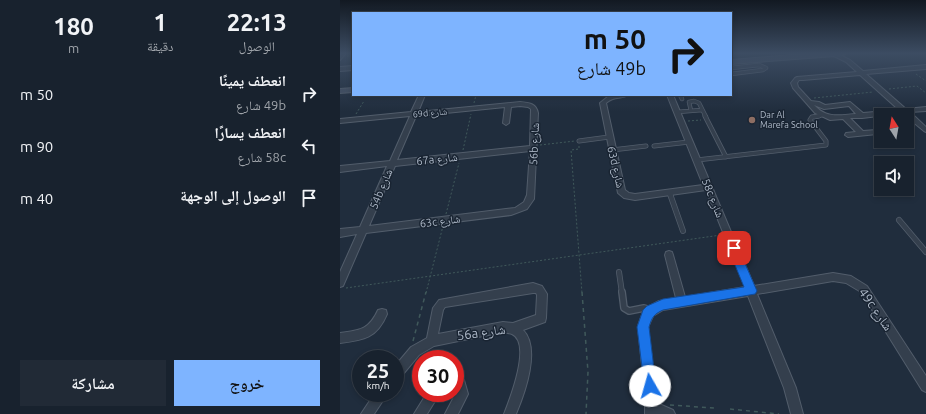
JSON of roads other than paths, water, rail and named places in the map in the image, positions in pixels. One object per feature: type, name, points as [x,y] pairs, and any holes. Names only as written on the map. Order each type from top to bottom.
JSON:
[{"type":"street","points":[[869,72],[797,80],[794,85],[807,101],[822,115],[834,118],[845,118],[874,115]]},
{"type":"street","points":[[861,73],[902,108]]},
{"type":"street","points":[[340,91],[352,90]]},
{"type":"street","points":[[340,95],[352,94]]},
{"type":"street","name":"54b شارع","points":[[340,283],[422,96]]},
{"type":"street","name":"63d شارع","points":[[618,96],[610,97],[604,101],[618,185],[623,194],[635,197],[708,188]]},
{"type":"street","name":"58c شارع","points":[[670,96],[790,388],[797,414]]},
{"type":"street","points":[[807,101],[817,102],[824,106],[850,104],[862,116]]},
{"type":"street","name":"69d شارع","points":[[340,121],[520,104]]},
{"type":"street","name":"56b شارع","points":[[520,104],[530,105],[535,110],[531,195]]},
{"type":"street","points":[[506,123],[508,106]]},
{"type":"street","points":[[914,110],[926,109]]},
{"type":"street","points":[[845,118],[861,133]]},
{"type":"street","points":[[914,119],[926,130]]},
{"type":"street","points":[[848,135],[874,132]]},
{"type":"street","name":"67a شارع","points":[[340,169],[534,147]]},
{"type":"street","name":"63c شارع","points":[[340,234],[511,212],[525,206],[531,195]]},
{"type":"street","points":[[669,255],[682,302]]},
{"type":"street","name":"49c شارع","points":[[651,310],[663,305],[833,277],[848,279],[856,283],[869,296],[926,386]]},
{"type":"street","points":[[432,340],[438,308],[442,303],[533,288],[539,289],[542,294],[542,317],[539,320],[514,328]]},
{"type":"street","points":[[651,310],[644,320],[643,327],[651,410],[668,409]]},
{"type":"street","points":[[340,338],[368,332],[376,325],[382,314]]},
{"type":"street","name":"56a شارع","points":[[404,364],[415,351],[432,340],[503,328],[514,328],[519,330],[524,339],[524,365],[520,390],[510,414]]},
{"type":"street","points":[[368,414],[376,402]]},
{"type":"street","points":[[420,414],[428,402]]},
{"type":"street","points":[[451,414],[458,402]]},
{"type":"lane","points":[[732,74],[746,72]]},
{"type":"lane","points":[[691,111],[688,104],[692,101],[699,103],[726,157]]},
{"type":"lane","points":[[679,116],[691,111],[702,110]]},
{"type":"lane","points":[[697,160],[826,144],[826,141],[810,119],[822,115]]},
{"type":"lane","points":[[579,141],[609,137]]},
{"type":"lane","points":[[654,146],[690,142]]},
{"type":"lane","points":[[612,150],[646,146]]},
{"type":"lane","points":[[670,193],[683,231]]},
{"type":"lane","points":[[899,220],[926,252]]},
{"type":"lane","points":[[619,272],[624,308],[632,311],[644,308],[651,310]]},
{"type":"place","name":"Dar Al Marefa School","points":[[752,120]]}]
